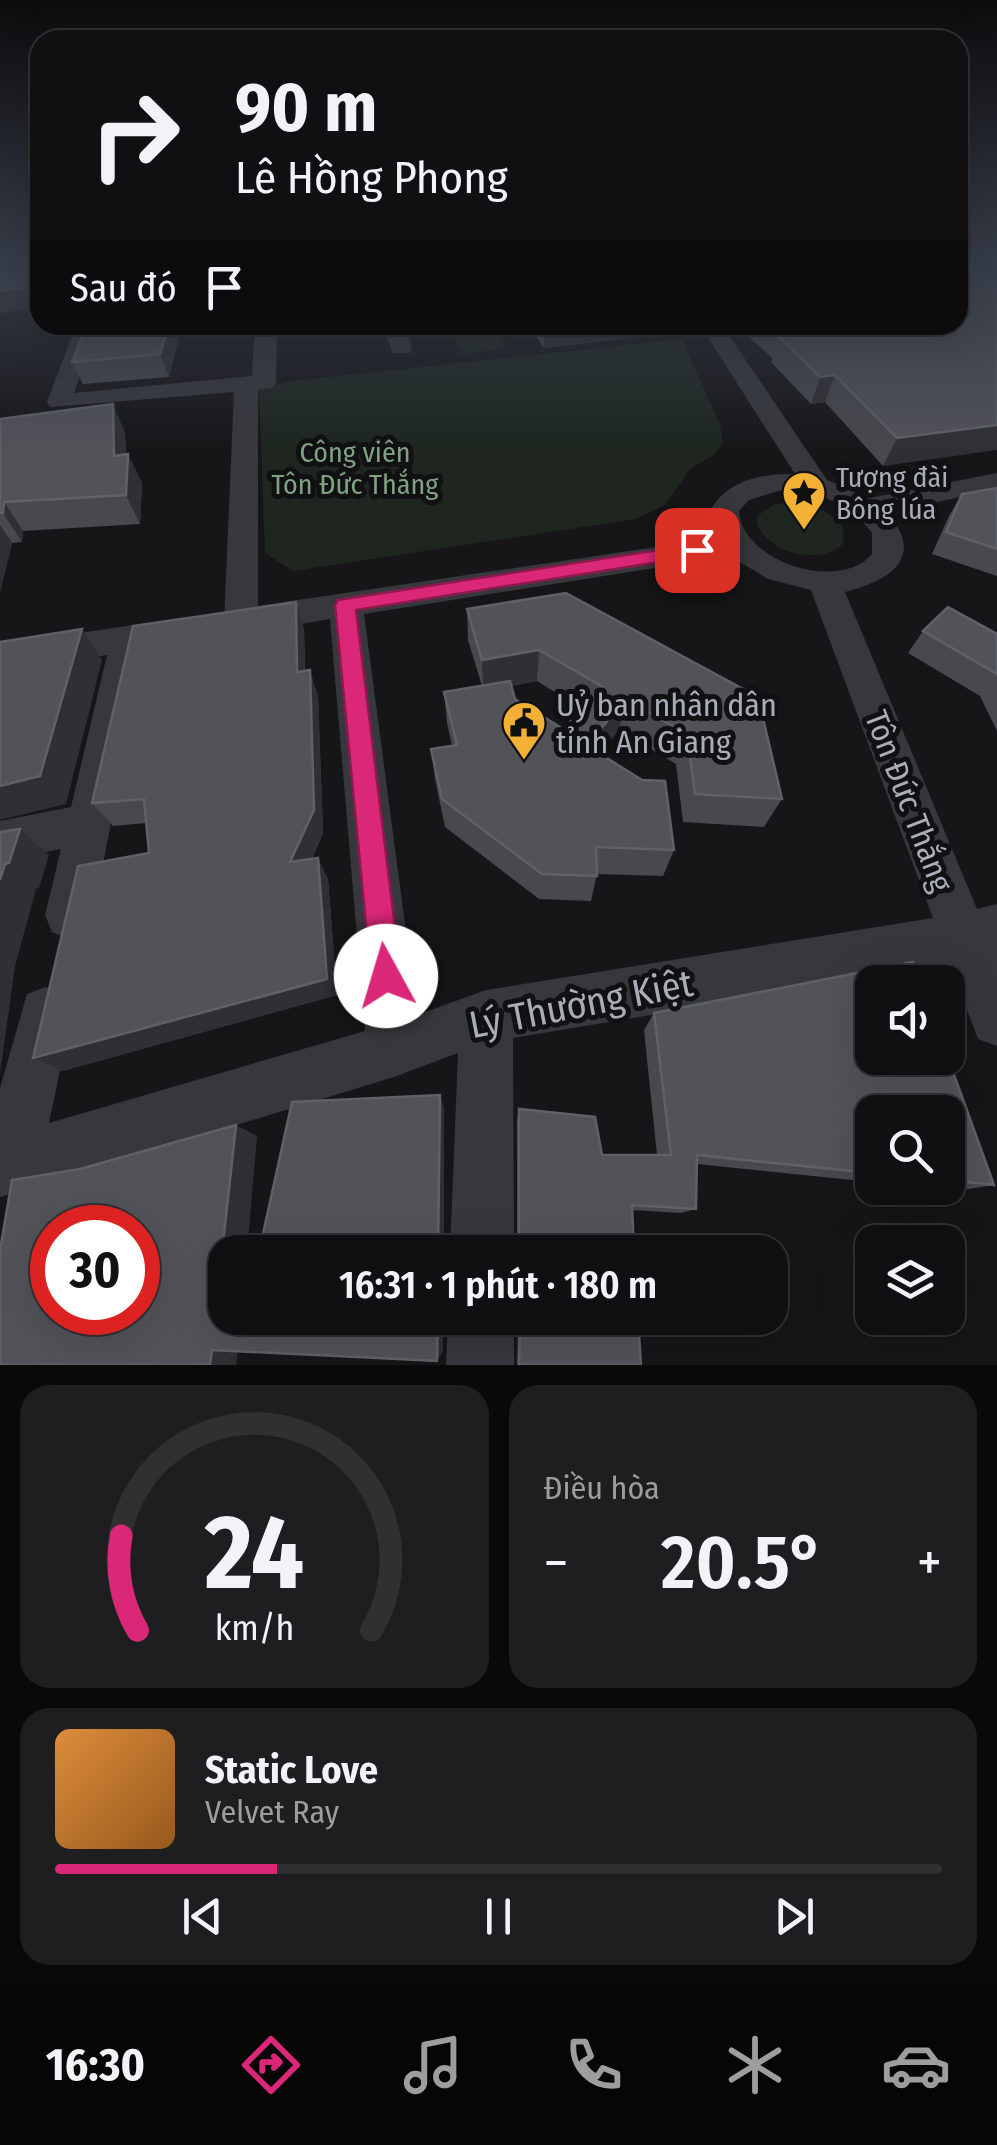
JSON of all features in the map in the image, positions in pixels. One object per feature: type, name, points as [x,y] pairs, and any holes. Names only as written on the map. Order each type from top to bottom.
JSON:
[{"type":"street","points":[[83,335],[59,402],[264,383],[266,335]]},
{"type":"street","points":[[397,335],[401,348]]},
{"type":"street","points":[[718,335],[817,486]]},
{"type":"street","points":[[241,622],[246,384]]},
{"type":"street","points":[[867,508],[997,480]]},
{"type":"street","points":[[767,483],[817,486],[867,508],[883,524],[890,541],[888,558],[875,571],[852,579],[824,581],[774,570],[736,544],[726,528],[724,512],[732,499],[746,489],[767,483]]},
{"type":"street","points":[[0,659],[736,544]]},
{"type":"street","name":"Tôn Đức Thắng","points":[[824,581],[980,933],[997,1020]]},
{"type":"street","points":[[346,605],[394,1050]]},
{"type":"street","points":[[5,1166],[57,965],[128,639]]},
{"type":"street","points":[[0,842],[90,823]]},
{"type":"street","name":"Lý Thường Kiệt","points":[[5,1166],[394,1050],[486,1016],[980,933]]},
{"type":"street","points":[[482,1235],[486,1016]]},
{"type":"street","points":[[480,1365],[481,1335]]},
{"type":"green space","points":[[453,335],[499,335],[507,348],[462,354]]},
{"type":"green space","name":"Công viên Tôn Đức Thắng","points":[[682,339],[720,425],[723,442],[714,455],[690,469],[665,505],[636,519],[293,571],[265,553],[259,390],[290,381]]},
{"type":"green space","points":[[775,504],[804,504],[821,510],[843,528],[843,544],[833,551],[808,555],[772,543],[757,524],[758,515]]},
{"type":"building","points":[[968,325],[997,325],[997,425],[897,438],[835,375],[820,377],[779,337],[968,335]]},
{"type":"building","points":[[83,335],[166,335],[160,354],[72,362]]},
{"type":"building","points":[[113,404],[114,456],[128,454],[126,495],[4,502],[0,513],[0,419]]},
{"type":"building","points":[[997,488],[997,549],[946,532],[962,494]]},
{"type":"building","name":"Uỷ ban nhân dân tỉnh An Giang","points":[[566,593],[758,697],[782,799],[695,794],[687,734],[626,700],[586,745],[642,780],[665,781],[674,850],[596,847],[597,876],[542,874],[442,799],[431,749],[457,745],[444,692],[510,681],[515,699],[563,729],[603,687],[539,650],[482,660],[467,609]]},
{"type":"building","points":[[296,602],[297,672],[310,670],[314,810],[290,862],[318,858],[327,979],[33,1058],[78,866],[149,853],[144,799],[92,803],[133,626]]},
{"type":"building","points":[[948,607],[997,634],[997,674],[923,631]]},
{"type":"building","points":[[82,629],[40,776],[0,786],[0,642]]},
{"type":"building","points":[[20,829],[9,863],[5,864],[0,880],[0,832]]},
{"type":"building","points":[[855,973],[855,1075],[954,1075],[961,1095],[855,1095],[855,1171],[697,1155],[696,1209],[632,1205],[633,1235],[519,1235],[519,1109],[595,1117],[602,1155],[671,1155],[654,1013]]},
{"type":"building","points":[[440,1095],[438,1235],[263,1235],[292,1102]]},
{"type":"building","points":[[965,1105],[994,1185],[965,1182]]},
{"type":"building","points":[[236,1125],[224,1235],[208,1235],[208,1335],[438,1335],[437,1361],[212,1350],[210,1365],[0,1365],[0,1250],[12,1180],[80,1169]]},
{"type":"building","points":[[520,1335],[639,1335],[641,1365],[519,1365]]},
{"type":"place","name":"Tượng đài Bông lúa","points":[[804,531]]},
{"type":"place","name":"Uỷ ban nhân dân tỉnh An Giang","points":[[524,761]]},
{"type":"route","points":[[386,976],[346,605],[697,550]]}]
